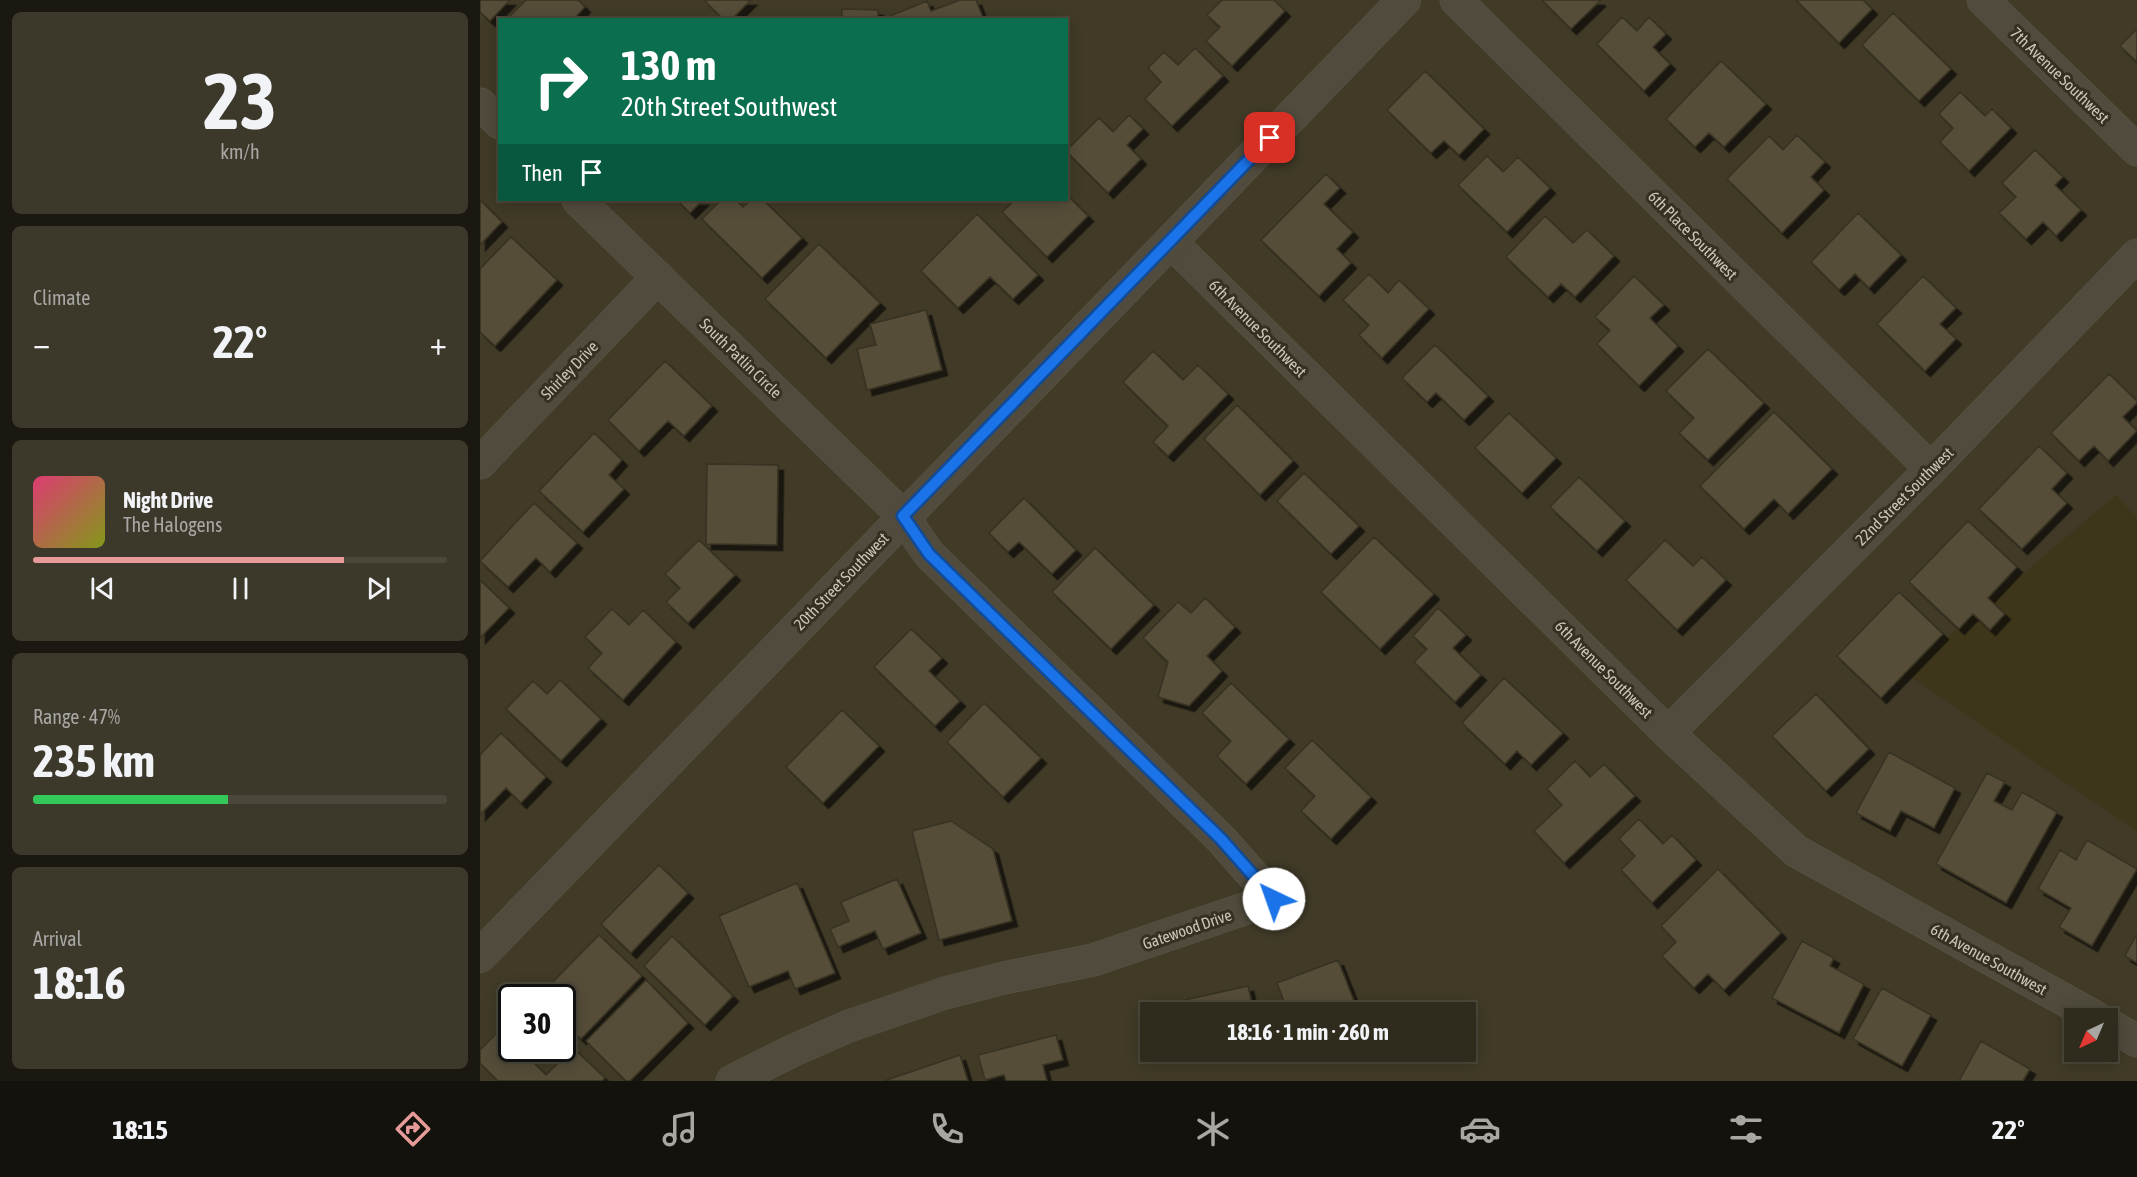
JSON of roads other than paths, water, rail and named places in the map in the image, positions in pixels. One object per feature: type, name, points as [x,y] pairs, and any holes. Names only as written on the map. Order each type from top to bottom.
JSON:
[{"type":"street","name":"20th Street Southwest","points":[[480,956],[1404,0]]},
{"type":"street","name":"6th Place Southwest","points":[[1456,0],[1931,469]]},
{"type":"street","name":"7th Avenue Southwest","points":[[1983,0],[2137,150]]},
{"type":"street","points":[[480,104],[498,121]]},
{"type":"street","name":"South Patlin Circle","points":[[579,201],[903,516]]},
{"type":"street","name":"6th Avenue Southwest","points":[[1170,241],[1668,733],[1796,851],[2079,1008]]},
{"type":"street","name":"22nd Street Southwest","points":[[1668,733],[1931,469],[2137,255]]},
{"type":"street","name":"Shirley Drive","points":[[480,463],[658,277]]},
{"type":"street","name":"Gatewood Drive","points":[[732,1081],[849,1026],[945,993],[1093,960],[1274,899],[1221,839],[929,554],[903,516]]},
{"type":"street","points":[[2118,1030],[2137,1041]]}]
